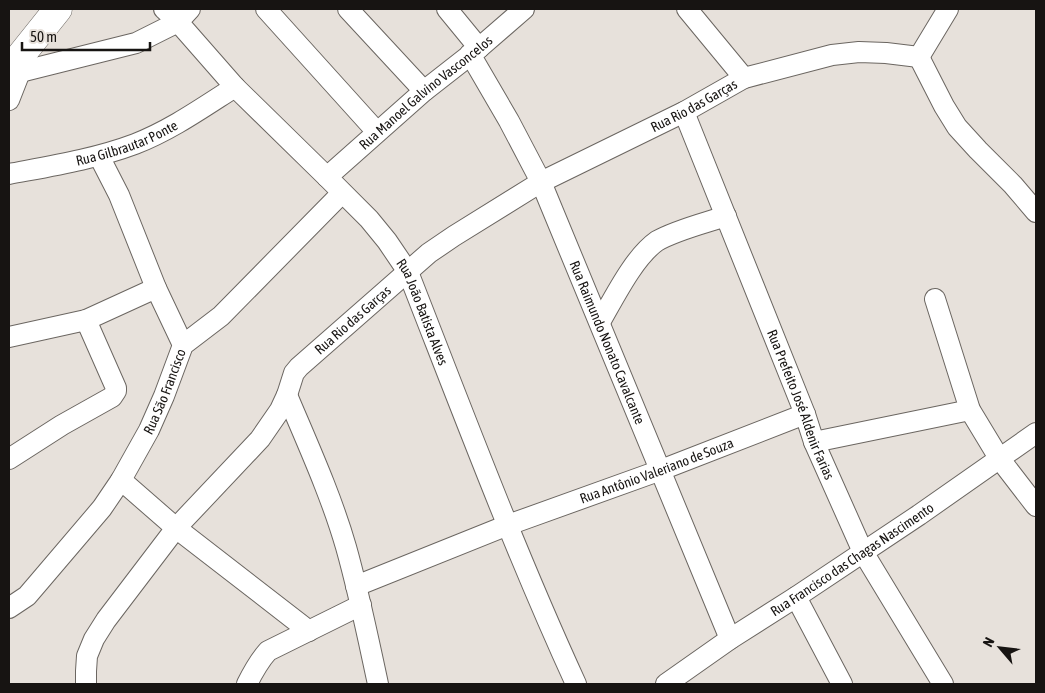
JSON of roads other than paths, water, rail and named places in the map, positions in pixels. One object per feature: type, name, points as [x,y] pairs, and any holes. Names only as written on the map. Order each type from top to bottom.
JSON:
[{"type":"street","points":[[9,100],[14,68],[58,9]]},
{"type":"street","points":[[266,9],[377,132]]},
{"type":"street","points":[[348,9],[424,91]]},
{"type":"street","name":"Rua Raimundo Nonato Cavalcante","points":[[448,9],[474,51],[541,182],[662,470],[730,639]]},
{"type":"street","name":"Rua Manoel Galvino Vasconcelos","points":[[327,177],[424,91],[524,9]]},
{"type":"street","points":[[687,9],[744,78]]},
{"type":"street","points":[[948,9],[919,57],[957,127],[1013,185],[1036,212]]},
{"type":"street","points":[[14,68],[136,43],[177,13]]},
{"type":"street","name":"Rua João Batista Alves","points":[[177,13],[235,87],[369,219],[408,272],[508,525],[555,639],[576,684]]},
{"type":"street","name":"Rua Rio das Garças","points":[[86,684],[87,656],[94,639],[106,620],[176,528],[260,439],[276,416],[287,395],[294,373],[429,253],[541,182],[684,112],[744,78],[832,55],[859,52],[919,57]]},
{"type":"street","name":"Rua Gilbrautar Ponte","points":[[9,174],[99,156],[136,144],[172,127],[235,87]]},
{"type":"street","name":"Rua Prefeito José Aldenir Farias","points":[[684,112],[805,414],[814,442],[863,552],[943,684]]},
{"type":"street","points":[[99,156],[119,195],[156,288],[183,345]]},
{"type":"street","name":"Rua São Francisco","points":[[9,608],[27,596],[102,508],[121,480],[149,430],[183,345],[221,316],[342,193]]},
{"type":"street","points":[[600,322],[628,274],[644,253],[656,242],[669,235],[726,216]]},
{"type":"street","points":[[9,337],[86,320],[156,288]]},
{"type":"street","points":[[935,299],[970,410],[999,458],[1036,506]]},
{"type":"street","points":[[9,459],[62,424],[112,397],[114,394],[116,388],[86,320]]},
{"type":"street","points":[[287,395],[333,507],[346,547],[378,684]]},
{"type":"street","points":[[814,442],[970,410]]},
{"type":"street","name":"Rua Antônio Valeriano de Souza","points":[[356,586],[508,525],[662,470],[805,414]]},
{"type":"street","name":"Rua Francisco das Chagas Nascimento","points":[[666,684],[730,639],[919,515],[1036,433]]},
{"type":"street","points":[[121,480],[176,528],[309,631]]},
{"type":"street","points":[[796,597],[842,684]]},
{"type":"street","points":[[247,684],[268,651],[361,605]]}]
